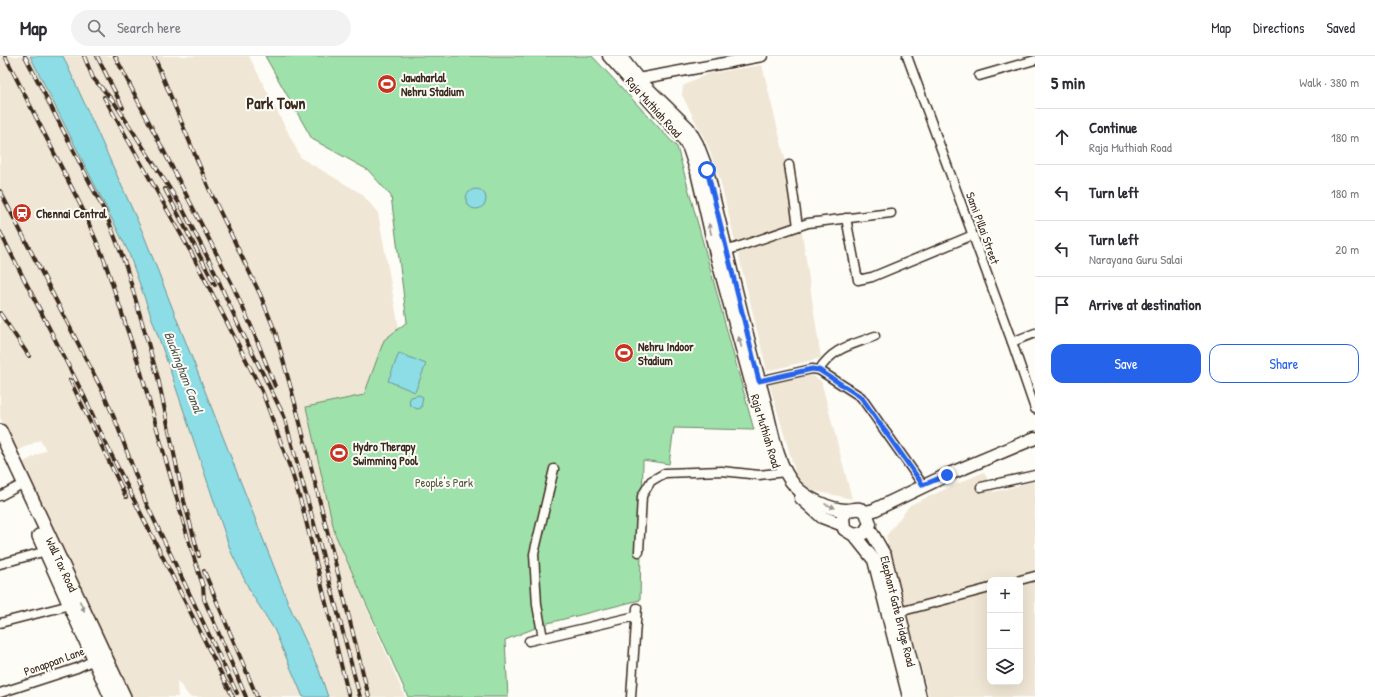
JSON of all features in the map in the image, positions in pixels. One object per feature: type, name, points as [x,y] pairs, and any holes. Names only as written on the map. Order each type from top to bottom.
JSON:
[{"type":"main road","name":"Raja Muthiah Road","points":[[609,56],[680,134],[689,148],[759,381],[782,473],[793,491],[822,517],[843,525]]},
{"type":"main road","name":"Raja Muthiah Road","points":[[620,56],[638,79],[688,128],[697,144],[707,170],[721,252],[773,463],[796,487],[814,500],[839,509],[848,510]]},
{"type":"main road","name":"Wall Tax Road","points":[[0,431],[124,697]]},
{"type":"main road","points":[[843,525],[843,517],[848,510],[857,508],[866,512],[874,510],[923,485],[1035,438]]},
{"type":"main road","name":"Wall Tax Road","points":[[0,452],[111,697]]},
{"type":"main road","name":"Elephant Gate Bridge Road","points":[[866,512],[870,520],[869,528],[885,556],[920,697]]},
{"type":"main road","name":"Elephant Gate Bridge Road","points":[[843,525],[847,532],[854,535],[874,560],[909,697]]},
{"type":"main road","points":[[854,535],[864,533],[869,528]]},
{"type":"street","points":[[638,79],[762,56]]},
{"type":"street","name":"Sami Pillai Street","points":[[907,56],[1012,342],[1035,409]]},
{"type":"street","points":[[979,76],[1035,60]]},
{"type":"street","points":[[789,165],[798,226]]},
{"type":"street","points":[[721,252],[808,223],[891,213]]},
{"type":"street","points":[[846,218],[858,280],[872,277],[973,235]]},
{"type":"street","points":[[1012,342],[1035,333]]},
{"type":"street","points":[[819,370],[826,358],[835,352],[875,336]]},
{"type":"street","points":[[759,381],[812,369],[819,370],[861,397],[923,485]]},
{"type":"street","points":[[543,638],[537,605],[534,554],[554,469]]},
{"type":"street","points":[[639,552],[642,496],[651,481],[660,476],[675,472],[722,471],[759,475],[782,473]]},
{"type":"street","points":[[981,487],[1035,475]]},
{"type":"street","points":[[0,496],[17,488]]},
{"type":"street","points":[[0,564],[46,551]]},
{"type":"street","points":[[1023,579],[1035,576]]},
{"type":"street","points":[[899,612],[987,589]]},
{"type":"street","points":[[0,623],[70,605]]},
{"type":"street","points":[[529,641],[637,612],[631,697]]},
{"type":"street","name":"Ponappan Lane","points":[[0,693],[77,668],[94,660]]},
{"type":"shaded area","points":[[0,56],[249,56],[301,158],[362,194],[378,213],[399,328],[384,340],[364,395],[306,408],[335,534],[405,697],[190,697],[177,681],[178,697],[130,697],[22,463],[46,450],[40,440],[15,452],[0,417]]},
{"type":"shaded area","points":[[762,65],[800,220],[821,358],[767,371],[720,180],[708,146],[682,95],[683,86],[707,74]]},
{"type":"shaded area","points":[[811,375],[821,381],[852,499],[810,490],[796,475],[769,383]]},
{"type":"shaded area","points":[[984,472],[994,492],[1035,481],[1035,697],[929,697],[886,536],[910,505]]},
{"type":"green space","name":"People's Park","points":[[265,56],[592,56],[677,147],[754,430],[674,428],[669,464],[643,460],[640,600],[548,623],[505,640],[508,697],[408,697],[335,534],[306,407],[364,395],[384,340],[407,322],[391,196],[368,170],[312,139]]},
{"type":"water","name":"Buckingham Canal","points":[[30,56],[63,56],[143,233],[289,605],[319,670],[328,697],[303,697],[274,629],[251,593],[231,552],[169,367],[128,251]]},
{"type":"water","points":[[476,189],[483,192],[486,199],[483,206],[476,209],[469,206],[466,199],[469,192]]},
{"type":"water","points":[[399,353],[426,364],[415,392],[388,381]]},
{"type":"water","points":[[419,395],[423,397],[421,408],[417,409],[410,405],[409,401],[411,397]]},
{"type":"railway","points":[[5,56],[83,210],[104,259],[139,365],[189,542],[203,586],[204,599],[246,697]]},
{"type":"railway","points":[[25,56],[106,214],[126,266],[158,378],[184,501],[199,556]]},
{"type":"railway","points":[[84,56],[93,78],[114,102],[181,206],[211,264],[238,324],[284,416],[360,697]]},
{"type":"railway","points":[[97,56],[123,108]]},
{"type":"railway","points":[[115,56],[232,284],[252,328],[275,386]]},
{"type":"railway","points":[[154,56],[210,191],[260,294],[275,331],[295,403],[369,697]]},
{"type":"railway","points":[[104,97],[192,254],[262,391],[292,473],[303,509],[349,697]]},
{"type":"railway","points":[[165,189],[215,285]]},
{"type":"railway","points":[[0,191],[103,392],[116,422],[146,503],[237,693]]},
{"type":"railway","points":[[0,232],[85,398],[106,444],[233,697]]},
{"type":"railway","points":[[0,313],[29,356]]},
{"type":"railway","points":[[70,380],[126,497]]},
{"type":"railway","points":[[204,571],[257,697]]},
{"type":"place","name":"Jawaharlal Nehru Stadium","points":[[387,84]]},
{"type":"place","name":"Chennai Central","points":[[22,213]]},
{"type":"place","name":"Nehru Indoor Stadium","points":[[624,353]]},
{"type":"place","name":"Hydro Therapy Swimming Pool","points":[[339,453]]},
{"type":"district","name":"Park Town","points":[[276,103]]},
{"type":"route","points":[[707,170],[759,381],[812,369],[819,370],[861,397],[923,485],[947,475]]}]
